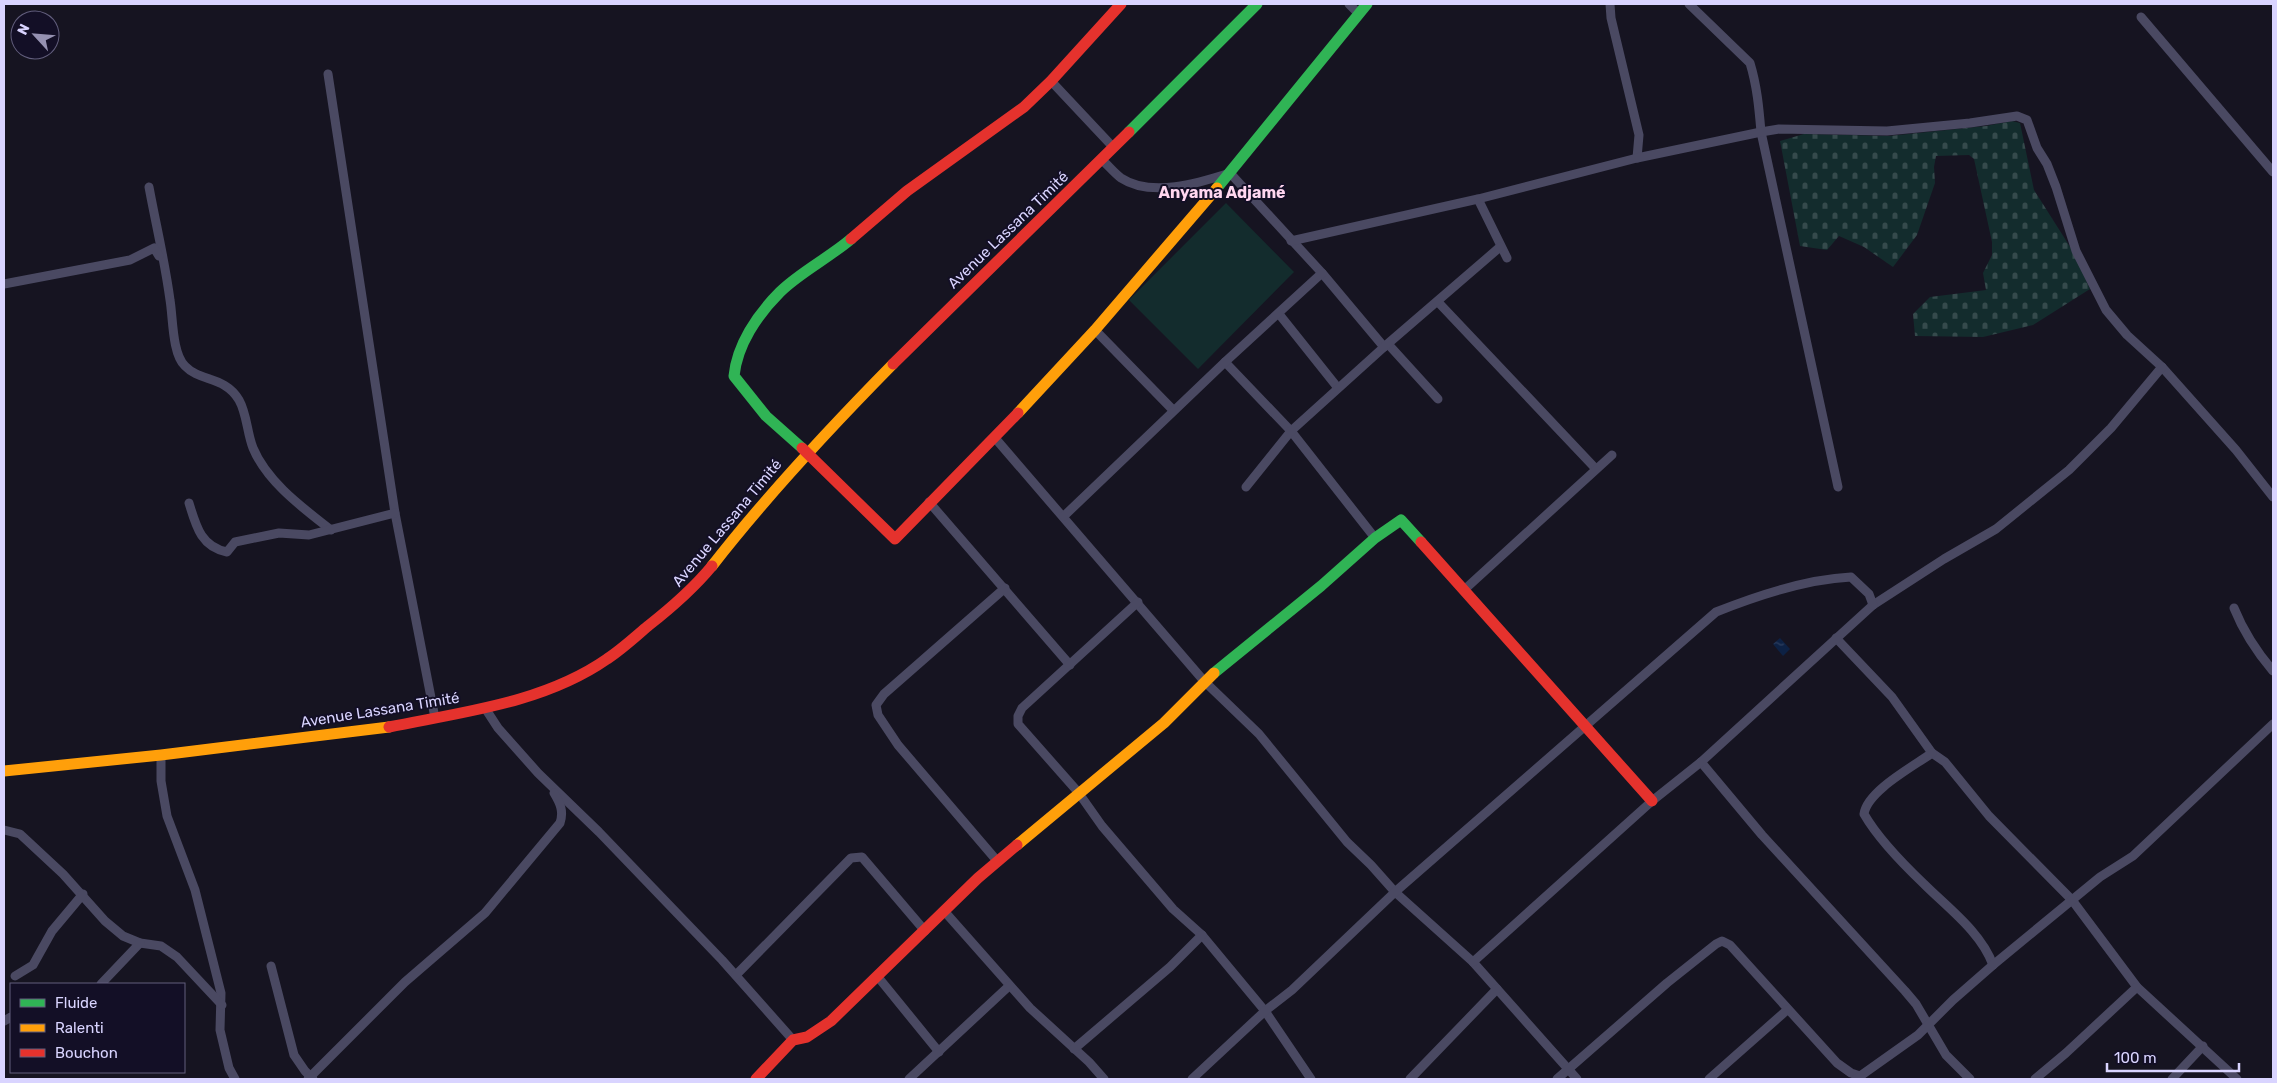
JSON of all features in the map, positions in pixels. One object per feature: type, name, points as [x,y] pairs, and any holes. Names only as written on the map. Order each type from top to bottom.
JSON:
[{"type":"street","points":[[1121,4],[1051,81],[1024,107],[907,191],[844,245],[780,292],[746,336],[736,358],[734,376],[766,416],[808,452],[895,539],[929,502],[995,438],[1094,330],[1230,173],[1367,4]]},
{"type":"street","name":"Avenue Lassana Timité","points":[[4,771],[161,755],[388,727],[485,708],[522,698],[564,682],[606,660],[661,618],[704,576],[747,521],[808,452],[934,322],[1102,159],[1257,4]]},
{"type":"street","points":[[1350,4],[1358,13]]},
{"type":"street","points":[[1610,4],[1613,27],[1639,135],[1638,158]]},
{"type":"street","points":[[1689,4],[1750,63],[1758,94],[1761,132],[1838,486]]},
{"type":"street","points":[[2141,17],[2273,172]]},
{"type":"street","points":[[328,74],[395,513],[435,718]]},
{"type":"street","points":[[1051,81],[1113,147]]},
{"type":"street","points":[[1291,241],[1478,199],[1638,158],[1761,132],[1779,129],[1887,131],[1970,123],[2017,116],[2027,120],[2037,148],[2047,164],[2056,187],[2066,225],[2088,277],[2106,310],[2127,334],[2162,367],[2236,450],[2273,497]]},
{"type":"street","points":[[1102,159],[1121,178],[1146,187],[1197,184],[1230,173]]},
{"type":"street","points":[[1230,173],[1386,346],[1438,399]]},
{"type":"street","points":[[149,187],[180,360],[185,367],[217,381],[235,395],[240,403],[253,449],[263,465],[274,480],[331,530]]},
{"type":"street","points":[[1478,199],[1507,258]]},
{"type":"street","points":[[1246,487],[1291,432],[1338,388],[1500,247]]},
{"type":"street","points":[[4,284],[130,260],[154,248],[162,260]]},
{"type":"street","points":[[1064,516],[1173,410],[1322,273]]},
{"type":"street","points":[[1438,302],[1596,469]]},
{"type":"street","points":[[1279,314],[1338,388]]},
{"type":"street","points":[[1094,330],[1173,410]]},
{"type":"street","points":[[1225,362],[1291,432],[1375,538]]},
{"type":"street","points":[[1473,962],[1652,801],[1701,762],[1873,605],[1944,558],[1984,537],[2069,470],[2111,428],[2162,367]]},
{"type":"street","points":[[995,438],[1204,681],[1259,734],[1347,842],[1371,864],[1395,892],[1473,962],[1577,1079]]},
{"type":"street","points":[[1464,590],[1612,455]]},
{"type":"street","points":[[929,502],[1070,665]]},
{"type":"street","points":[[189,503],[203,540],[213,548],[227,552],[235,542],[279,533],[309,535],[395,513]]},
{"type":"street","points":[[756,1079],[793,1040],[807,1037],[819,1031],[878,977],[973,882],[1078,792],[1164,723],[1204,681],[1320,586],[1375,538],[1401,520],[1652,801]]},
{"type":"street","points":[[1192,1079],[1265,1011],[1292,990],[1395,892],[1716,612],[1750,599],[1835,578],[1851,577],[1869,594],[1873,605]]},
{"type":"street","points":[[998,862],[898,745],[878,715],[876,705],[884,694],[1004,588]]},
{"type":"street","points":[[1138,602],[1022,708],[1018,716],[1018,724],[1078,792],[1102,826],[1173,909],[1202,935],[1265,1011],[1311,1079]]},
{"type":"street","points":[[2234,608],[2253,648],[2273,671]]},
{"type":"street","points":[[1836,638],[1892,697],[1932,753],[1945,762],[1989,816],[2072,900],[2137,987],[2237,1079]]},
{"type":"street","points":[[485,708],[498,728],[549,784],[599,832],[736,975],[793,1040]]},
{"type":"street","points":[[1557,1079],[1567,1068],[1667,983],[1722,941],[1730,945],[1837,1064],[1858,1078],[1928,1026],[1946,1006],[2072,900],[2116,866],[2133,856],[2273,724]]},
{"type":"street","points":[[1932,753],[1874,795],[1864,814],[1881,837],[1918,878],[1957,916],[1985,950],[1993,965]]},
{"type":"street","points":[[161,755],[161,781],[168,816],[195,890],[221,993],[220,1030],[229,1068],[234,1079]]},
{"type":"street","points":[[1701,762],[1762,835],[1905,991],[1916,1004],[1946,1055],[1970,1079]]},
{"type":"street","points":[[271,966],[294,1055],[311,1078],[405,982],[484,913],[554,831],[563,815],[557,798],[549,784]]},
{"type":"street","points":[[4,830],[20,834],[83,894],[105,921],[123,936],[140,943],[161,946],[177,957],[222,1005]]},
{"type":"street","points":[[736,975],[851,858],[856,856],[862,857],[925,931]]},
{"type":"street","points":[[15,976],[33,965],[52,931],[83,894]]},
{"type":"street","points":[[945,912],[1009,986],[1104,1079]]},
{"type":"street","points":[[1074,1049],[1170,967],[1202,935]]},
{"type":"street","points":[[102,983],[140,943]]},
{"type":"street","points":[[878,977],[939,1052]]},
{"type":"street","points":[[910,1079],[1009,986]]},
{"type":"street","points":[[2035,1079],[2137,987]]},
{"type":"street","points":[[1410,1079],[1497,989]]},
{"type":"street","points":[[1709,1079],[1787,1010]]},
{"type":"street","points":[[2172,1079],[2203,1046]]},
{"type":"green space","points":[[2012,121],[2020,123],[2034,190],[2074,253],[2090,289],[2033,325],[1983,337],[1915,336],[1913,314],[1930,297],[1986,290],[1983,273],[1992,255],[1992,242],[1974,159],[1969,155],[1936,156],[1934,167],[1935,183],[1917,235],[1893,267],[1864,247],[1839,236],[1827,250],[1800,246],[1780,141],[1804,134],[1889,136],[1986,126]]},
{"type":"green space","points":[[1226,203],[1294,272],[1198,369],[1129,300]]},
{"type":"water","points":[[1780,638],[1790,649],[1783,656],[1773,644]]},
{"type":"traffic: fast","points":[[1129,132],[1257,4]]},
{"type":"traffic: fast","points":[[1217,188],[1367,4]]},
{"type":"traffic: fast","points":[[802,448],[766,416],[734,376],[736,364],[744,342],[756,321],[780,292],[796,278],[851,239]]},
{"type":"traffic: fast","points":[[1214,673],[1321,586],[1375,538],[1401,520],[1421,542]]},
{"type":"traffic: slow","points":[[1018,413],[1095,330],[1217,188]]},
{"type":"traffic: slow","points":[[712,566],[799,462],[893,364]]},
{"type":"traffic: slow","points":[[1017,845],[1164,723],[1214,673]]},
{"type":"traffic: slow","points":[[4,771],[161,755],[389,727]]},
{"type":"traffic: jam","points":[[851,239],[907,191],[1024,107],[1051,81],[1121,4]]},
{"type":"traffic: jam","points":[[893,364],[1129,132]]},
{"type":"traffic: jam","points":[[802,448],[895,539],[1018,413]]},
{"type":"traffic: jam","points":[[1421,542],[1652,801]]},
{"type":"traffic: jam","points":[[389,727],[502,704],[530,696],[583,674],[628,643],[681,598],[712,566]]},
{"type":"traffic: jam","points":[[756,1079],[793,1040],[807,1037],[831,1021],[978,878],[1017,845]]},
{"type":"district","name":"Anyama Adjamé","points":[[1222,192]]}]
